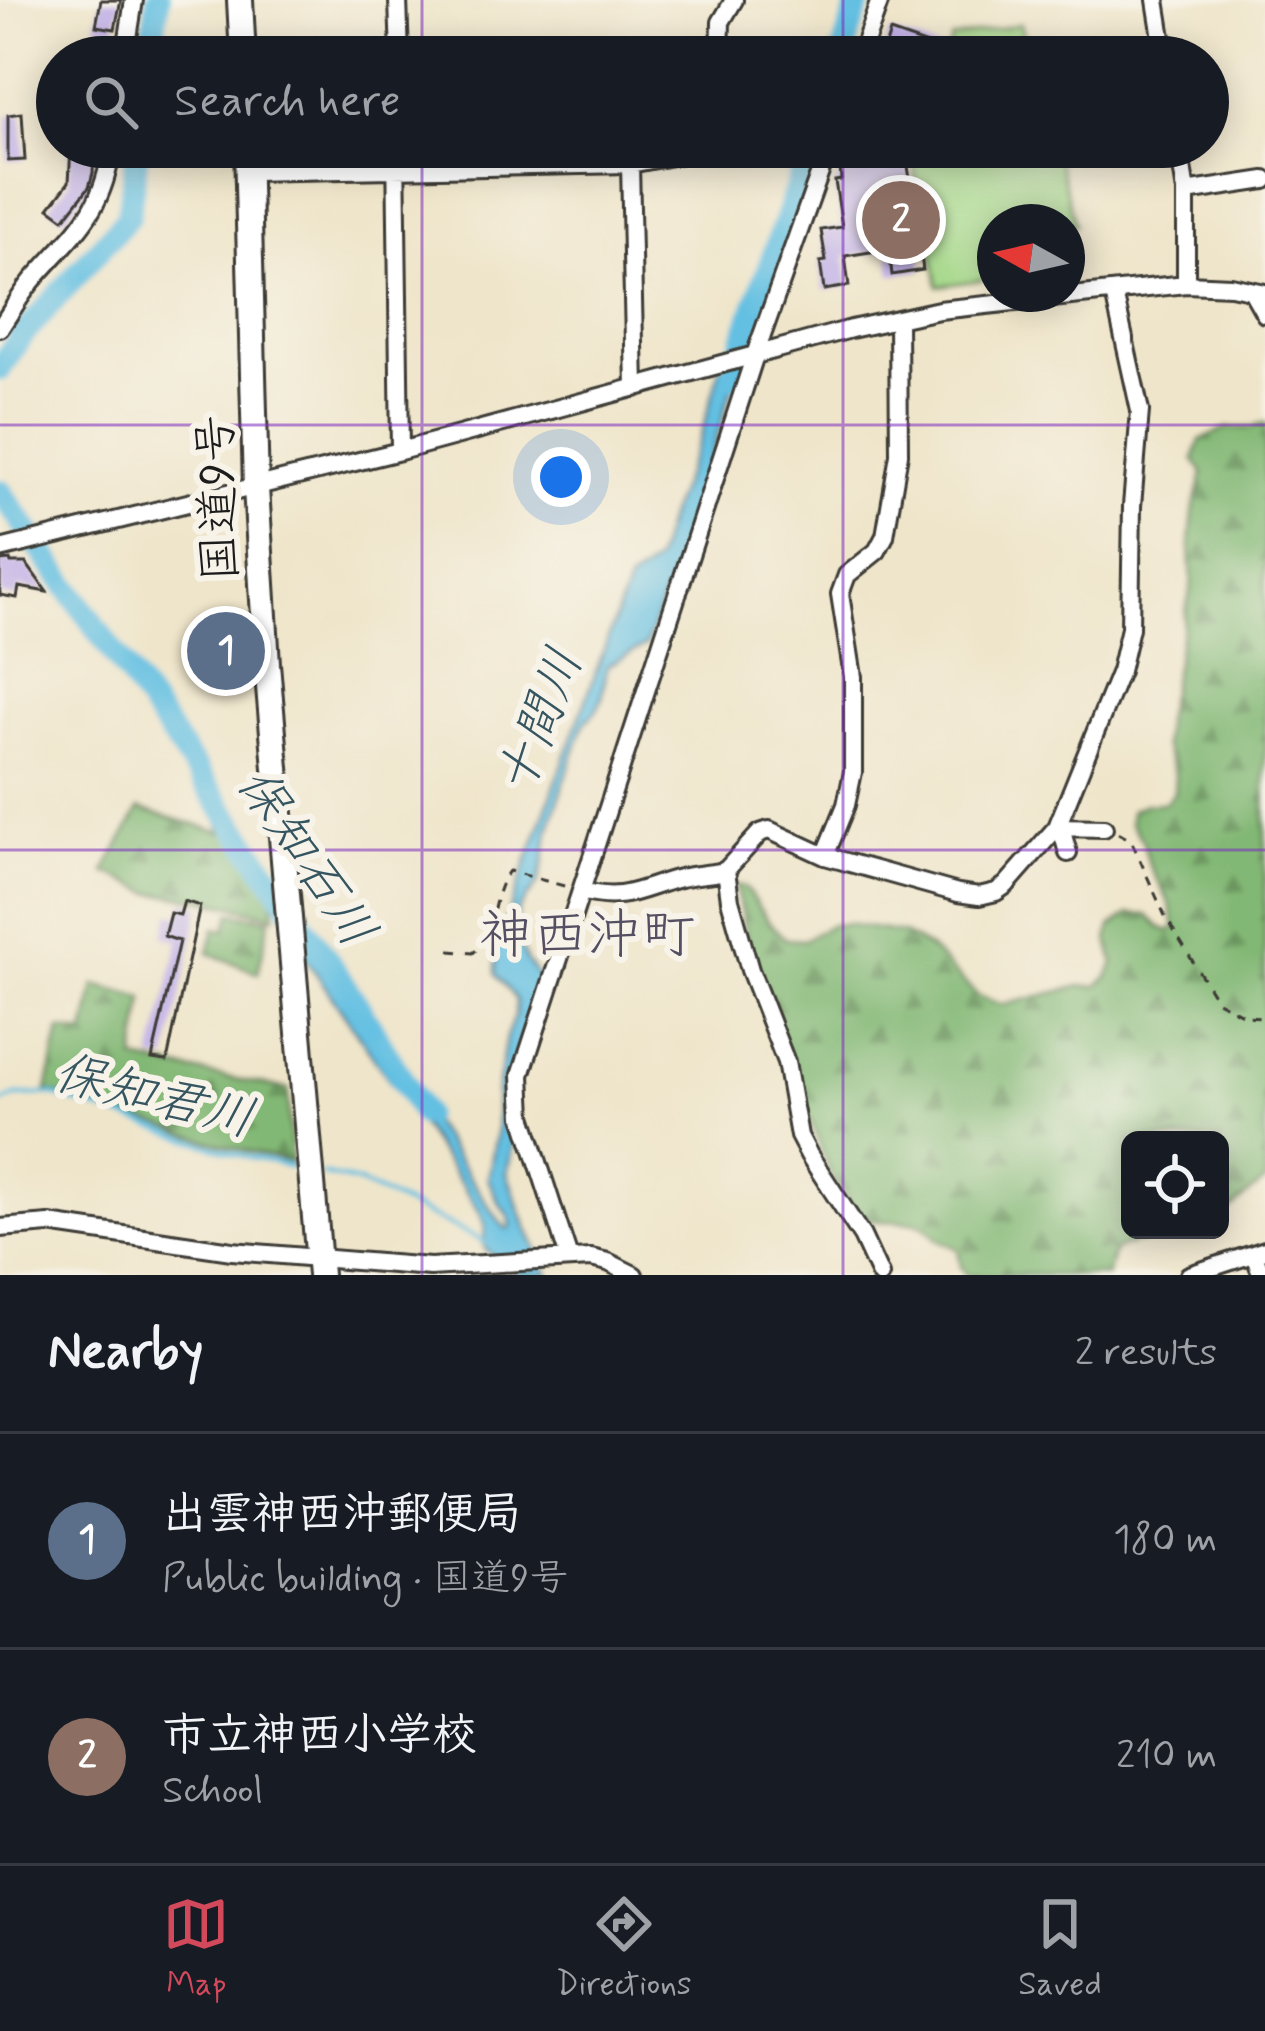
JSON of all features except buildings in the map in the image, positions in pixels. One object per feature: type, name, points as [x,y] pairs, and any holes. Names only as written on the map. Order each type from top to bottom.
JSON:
[{"type":"highway","points":[[240,0],[242,36]]},
{"type":"highway","name":"国道9号","points":[[248,168],[256,488],[268,687],[319,1265]]},
{"type":"street","points":[[128,36],[134,0]]},
{"type":"street","points":[[398,0],[399,36]]},
{"type":"street","points":[[721,36],[721,22],[734,0]]},
{"type":"street","points":[[867,36],[880,0]]},
{"type":"street","points":[[1156,0],[1162,36]]},
{"type":"street","points":[[0,328],[29,285],[98,204],[109,168]]},
{"type":"street","points":[[395,168],[400,451]]},
{"type":"street","points":[[630,168],[635,388]]},
{"type":"street","points":[[566,1258],[523,1116],[521,1076],[752,357],[821,168]]},
{"type":"street","points":[[1182,168],[1186,284]]},
{"type":"street","points":[[1186,192],[1265,180]]},
{"type":"street","points":[[0,549],[256,488],[940,310],[1186,284],[1259,292],[1265,314]]},
{"type":"street","points":[[579,890],[623,896],[726,870],[766,830],[825,856],[958,893],[987,896],[1023,869],[1059,827],[1120,671],[1130,628],[1132,506],[1140,411],[1114,293]]},
{"type":"street","points":[[825,856],[854,772],[853,677],[840,593],[847,575],[877,551],[885,536],[898,454],[898,319]]},
{"type":"street","points":[[1059,827],[1104,828]]},
{"type":"street","points":[[1059,827],[1068,854]]},
{"type":"street","points":[[726,870],[750,970],[786,1062],[799,1136],[862,1236],[880,1275]]},
{"type":"street","points":[[0,1228],[49,1224],[319,1265],[430,1267],[598,1258],[634,1275]]},
{"type":"street","points":[[1189,1275],[1260,1252],[1262,1275]]},
{"type":"path","points":[[1104,828],[1131,840],[1165,916],[1217,1001],[1246,1016],[1265,1017]]},
{"type":"path","points":[[450,951],[473,953],[480,948],[509,871],[579,890]]},
{"type":"green space","points":[[1020,24],[1023,36],[966,36]]},
{"type":"green space","points":[[914,168],[1060,168],[1069,204],[977,204],[977,281],[938,286],[928,230],[922,231]]},
{"type":"green space","points":[[1265,423],[1265,1181],[1229,1211],[1229,1131],[1121,1131],[1121,1239],[1156,1239],[1114,1251],[1107,1275],[967,1275],[958,1249],[937,1239],[925,1226],[872,1221],[858,1214],[832,1178],[752,966],[735,885],[745,887],[785,939],[804,940],[830,925],[848,924],[902,933],[929,948],[978,996],[1003,1005],[1097,986],[1114,963],[1108,940],[1111,927],[1129,914],[1147,915],[1169,931],[1175,927],[1170,904],[1130,822],[1131,810],[1165,803],[1174,793],[1175,775],[1163,745],[1164,721],[1192,581],[1193,512],[1203,473],[1194,460],[1200,440],[1227,428]]},
{"type":"green space","points":[[139,809],[222,832],[217,817],[227,821],[272,883],[275,916],[152,893],[105,872]]},
{"type":"green space","points":[[231,913],[270,919],[258,973],[209,953],[215,928],[226,930]]},
{"type":"green space","points":[[95,985],[144,998],[135,1060],[288,1089],[291,1162],[47,1091],[60,1030],[85,1034]]},
{"type":"water","points":[[740,363],[646,645],[607,666],[602,699],[584,724],[548,833],[538,883],[518,911],[519,942],[538,984],[512,1069],[513,1144],[507,1173],[549,1275],[521,1275],[487,1251],[478,1209],[300,950],[298,927],[501,1223],[511,1227],[488,1179],[497,1130],[497,1091],[516,1000],[496,975],[496,948],[628,583],[655,562],[720,369]]},
{"type":"waterway","name":"保知石川","points":[[153,36],[158,0]]},
{"type":"waterway","name":"十間川","points":[[848,36],[860,0]]},
{"type":"waterway","name":"保知石川","points":[[0,369],[19,339],[128,217],[135,168]]},
{"type":"waterway","name":"十間川","points":[[731,377],[804,168]]},
{"type":"waterway","name":"保知石川","points":[[0,491],[282,893],[423,1114]]},
{"type":"waterway","name":"保知君川","points":[[0,1103],[16,1096],[51,1094],[232,1153],[293,1167]]},
{"type":"waterway","name":"保知君川","points":[[322,1174],[359,1183],[488,1243]]},
{"type":"place","name":"市立神西小学校","points":[[901,220]]},
{"type":"place","name":"出雲神西沖郵便局","points":[[226,651]]},
{"type":"district","name":"神西沖町","points":[[587,933]]}]
